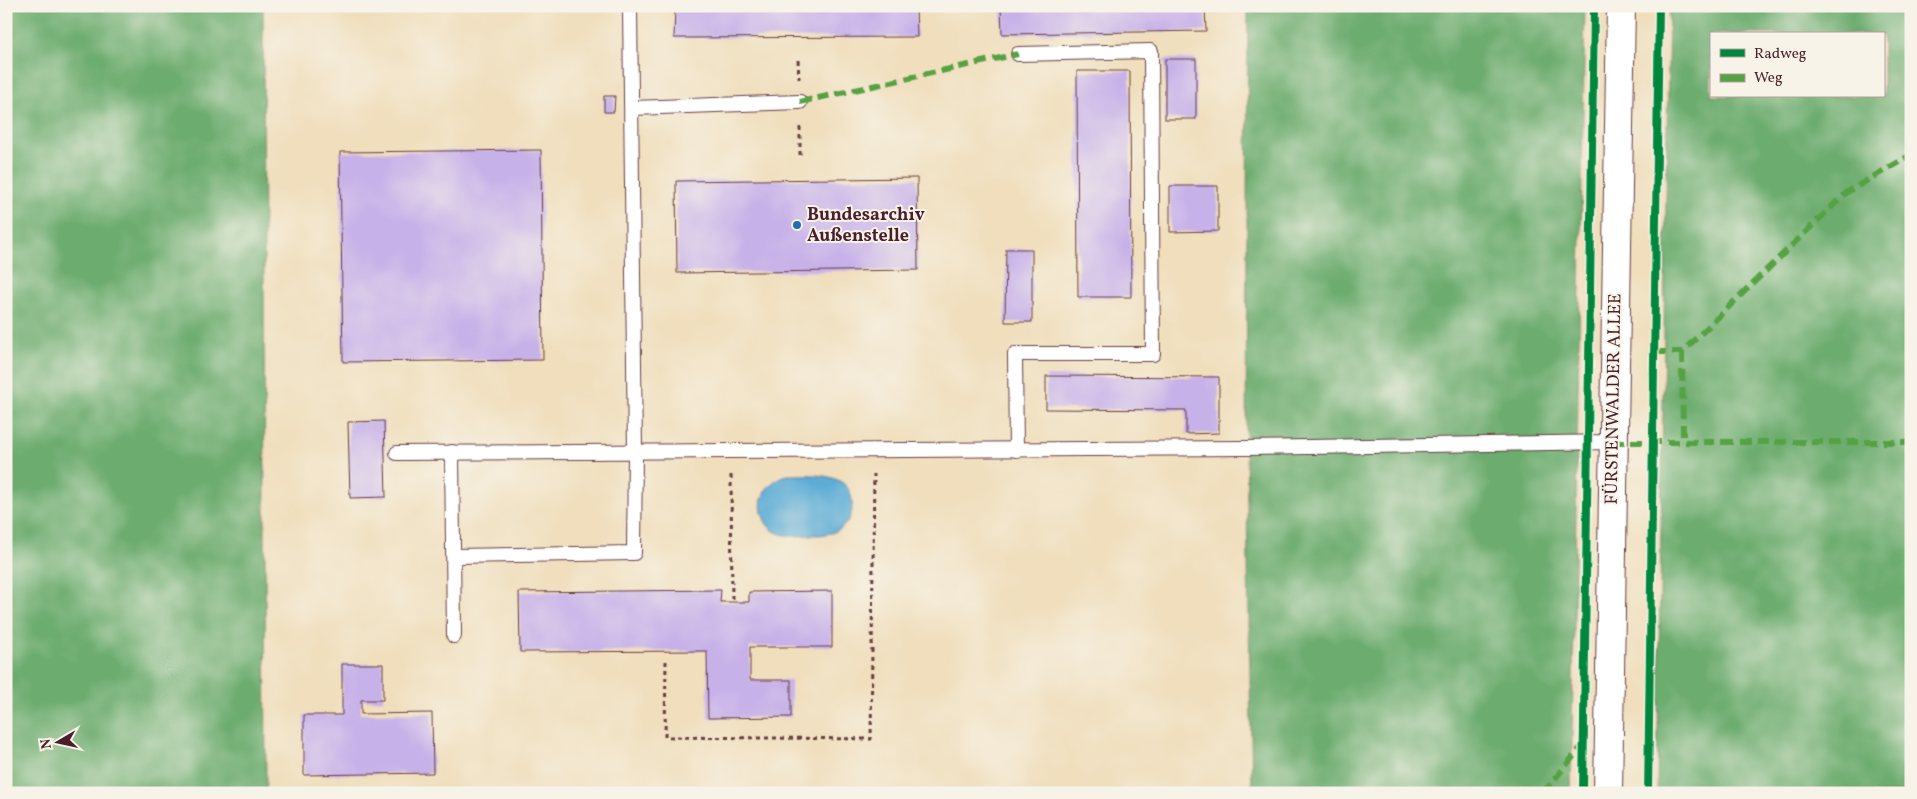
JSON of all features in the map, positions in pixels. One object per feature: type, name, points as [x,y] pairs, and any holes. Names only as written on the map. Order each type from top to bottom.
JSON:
[{"type":"main road","name":"FÜRSTENWALDER ALLEE","points":[[1608,793],[1621,6]]},
{"type":"lane","points":[[454,556],[634,553],[636,452],[630,6]]},
{"type":"lane","points":[[1016,450],[1015,354],[1153,354],[1151,51],[1018,54]]},
{"type":"lane","points":[[632,108],[800,102]]},
{"type":"lane","points":[[397,453],[1016,450],[1613,442]]},
{"type":"lane","points":[[452,452],[454,636]]},
{"type":"path","points":[[666,661],[665,736],[871,739],[874,450]]},
{"type":"path","points":[[731,452],[732,602]]},
{"type":"green space","points":[[6,6],[263,6],[266,793],[6,793]]},
{"type":"green space","points":[[1248,6],[1585,6],[1571,793],[1252,793],[1246,448]]},
{"type":"green space","points":[[1669,6],[1911,6],[1911,793],[1657,793]]},
{"type":"water","points":[[787,475],[830,477],[846,486],[851,495],[852,510],[845,525],[837,531],[822,535],[787,535],[774,531],[765,520],[762,512],[762,499],[771,484]]},
{"type":"building","points":[[675,6],[916,6],[917,37],[674,38]]},
{"type":"building","points":[[1001,6],[1205,6],[1206,31],[1002,34]]},
{"type":"building","points":[[1165,59],[1196,59],[1196,119],[1165,119]]},
{"type":"building","points":[[1077,71],[1130,71],[1131,297],[1078,297]]},
{"type":"building","points":[[604,96],[615,96],[614,112],[604,112]]},
{"type":"building","points":[[541,150],[543,360],[343,362],[340,152]]},
{"type":"building","name":"Bundesarchiv Außenstelle","points":[[917,178],[918,270],[677,273],[676,181]]},
{"type":"building","points":[[1170,186],[1218,186],[1218,231],[1170,232]]},
{"type":"building","points":[[1006,249],[1032,249],[1032,322],[1005,322]]},
{"type":"building","points":[[1046,376],[1219,377],[1219,433],[1186,434],[1186,410],[1046,409]]},
{"type":"building","points":[[384,421],[386,497],[350,498],[348,422]]},
{"type":"building","points":[[721,590],[720,602],[749,602],[749,592],[832,591],[832,647],[750,647],[750,680],[791,680],[791,717],[708,718],[707,651],[520,652],[519,592]]},
{"type":"building","points":[[342,664],[383,664],[383,700],[361,700],[361,714],[432,713],[433,773],[304,775],[304,715],[342,715]]},
{"type":"marked path","points":[[800,102],[1018,54]]},
{"type":"marked path","points":[[1654,352],[1682,352],[1847,192],[1911,155]]},
{"type":"marked path","points":[[1682,352],[1683,442]]},
{"type":"marked path","points":[[1613,442],[1911,442]]},
{"type":"marked path","points":[[1543,793],[1583,745]]},
{"type":"cycle path","points":[[1583,793],[1594,6]]},
{"type":"cycle path","points":[[1648,793],[1659,6]]},
{"type":"place","name":"Bundesarchiv Außenstelle","points":[[797,225]]}]
